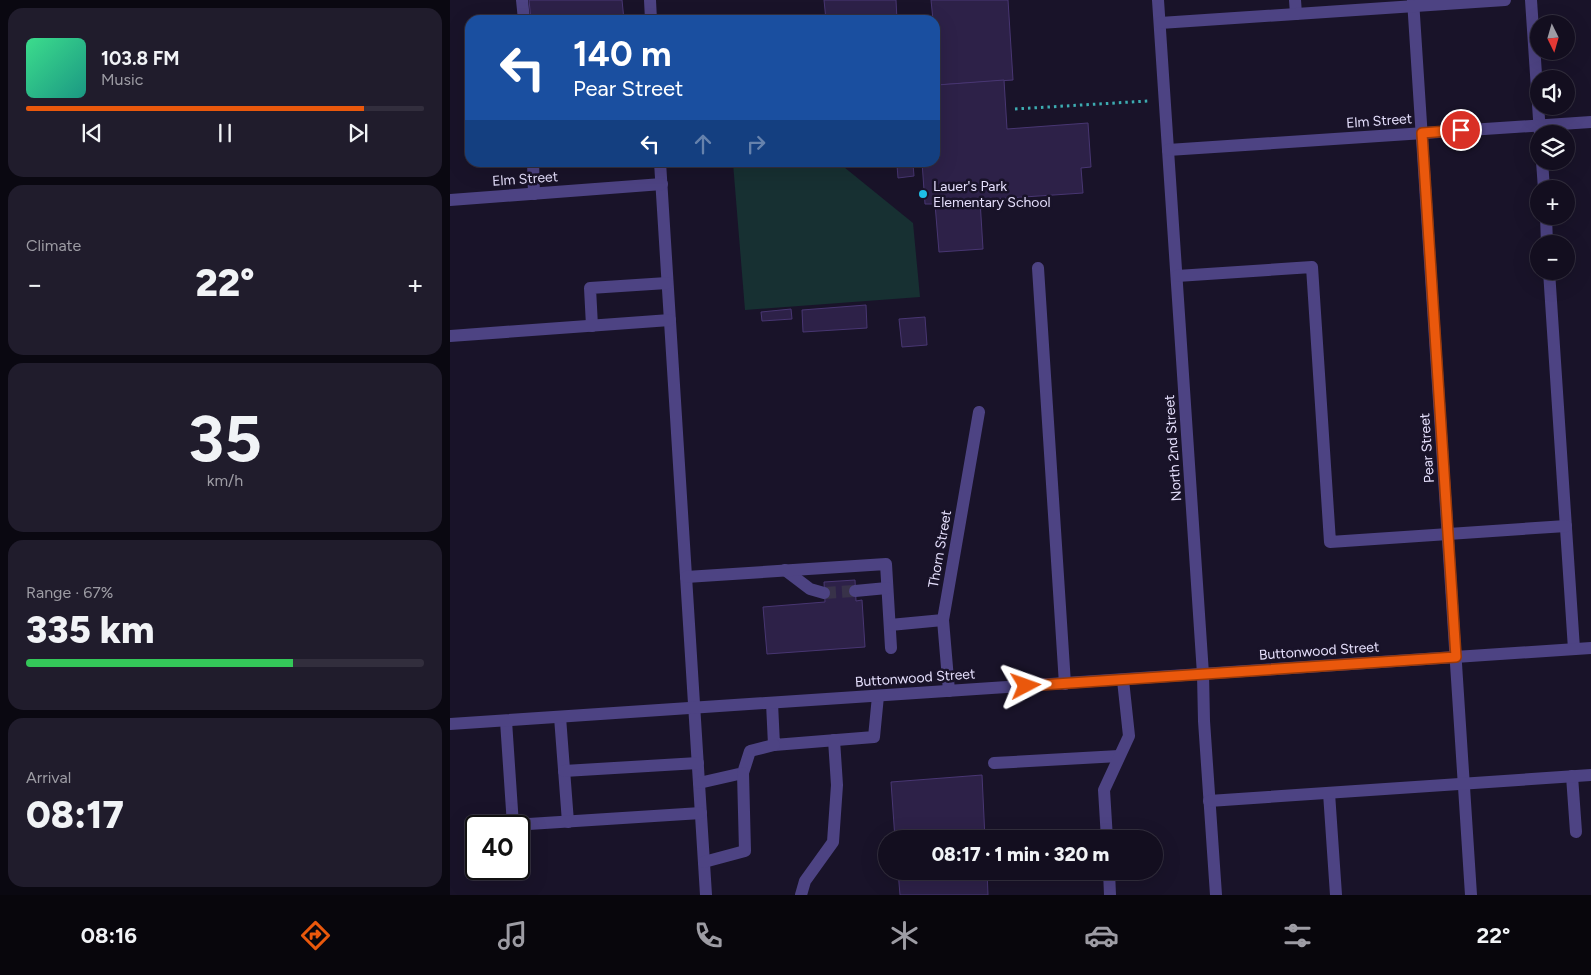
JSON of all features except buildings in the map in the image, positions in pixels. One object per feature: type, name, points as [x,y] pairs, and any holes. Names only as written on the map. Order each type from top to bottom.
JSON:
[{"type":"street","points":[[522,0],[524,15]]},
{"type":"street","points":[[650,0],[651,15]]},
{"type":"street","name":"North 2nd Street","points":[[1158,0],[1216,895]]},
{"type":"street","points":[[1295,0],[1296,14]]},
{"type":"street","points":[[1160,23],[1296,14],[1413,3],[1505,0]]},
{"type":"street","points":[[1531,0],[1540,125]]},
{"type":"street","name":"Pear Street","points":[[1413,3],[1471,895]]},
{"type":"street","name":"Elm Street","points":[[1569,125],[1591,122]]},
{"type":"street","name":"Elm Street","points":[[1168,150],[1422,133],[1530,129]]},
{"type":"street","points":[[532,167],[534,194]]},
{"type":"street","points":[[660,167],[706,895]]},
{"type":"street","name":"Elm Street","points":[[450,200],[662,184]]},
{"type":"street","points":[[1177,276],[1312,267],[1330,542],[1566,526]]},
{"type":"street","points":[[1038,268],[1065,684]]},
{"type":"street","points":[[1550,280],[1574,649]]},
{"type":"street","points":[[592,326],[590,288],[667,282]]},
{"type":"street","points":[[450,336],[670,320]]},
{"type":"street","name":"Thorn Street","points":[[950,691],[943,620],[978,412]]},
{"type":"street","points":[[686,577],[886,564],[891,648]]},
{"type":"street","points":[[785,570],[810,589],[824,592]]},
{"type":"street","points":[[855,591],[887,588]]},
{"type":"street","points":[[890,625],[943,620]]},
{"type":"street","name":"Buttonwood Street","points":[[450,724],[1591,648]]},
{"type":"street","points":[[1106,830],[1104,790],[1128,736],[1123,680]]},
{"type":"street","points":[[704,862],[744,851],[743,773],[750,751],[774,745],[874,736],[878,696]]},
{"type":"street","points":[[772,703],[774,745]]},
{"type":"street","points":[[560,717],[568,822]]},
{"type":"street","points":[[506,721],[513,825],[701,813]]},
{"type":"street","points":[[801,895],[805,881],[833,842],[837,785],[834,740]]},
{"type":"street","points":[[994,763],[1120,756]]},
{"type":"street","points":[[564,771],[698,763]]},
{"type":"street","points":[[699,783],[743,773]]},
{"type":"street","points":[[1210,801],[1591,775]]},
{"type":"street","points":[[1572,776],[1576,832]]},
{"type":"street","points":[[1329,793],[1336,895]]},
{"type":"street","points":[[1109,880],[1110,895]]},
{"type":"path","points":[[1015,109],[1151,100]]},
{"type":"green space","points":[[733,167],[844,167],[913,223],[920,297],[745,310]]},
{"type":"tunnel","points":[[824,593],[855,591]]},
{"type":"place","name":"Lauer's Park Elementary School","points":[[923,194]]},
{"type":"route","points":[[1026,686],[1456,657],[1422,133],[1461,130]]}]
